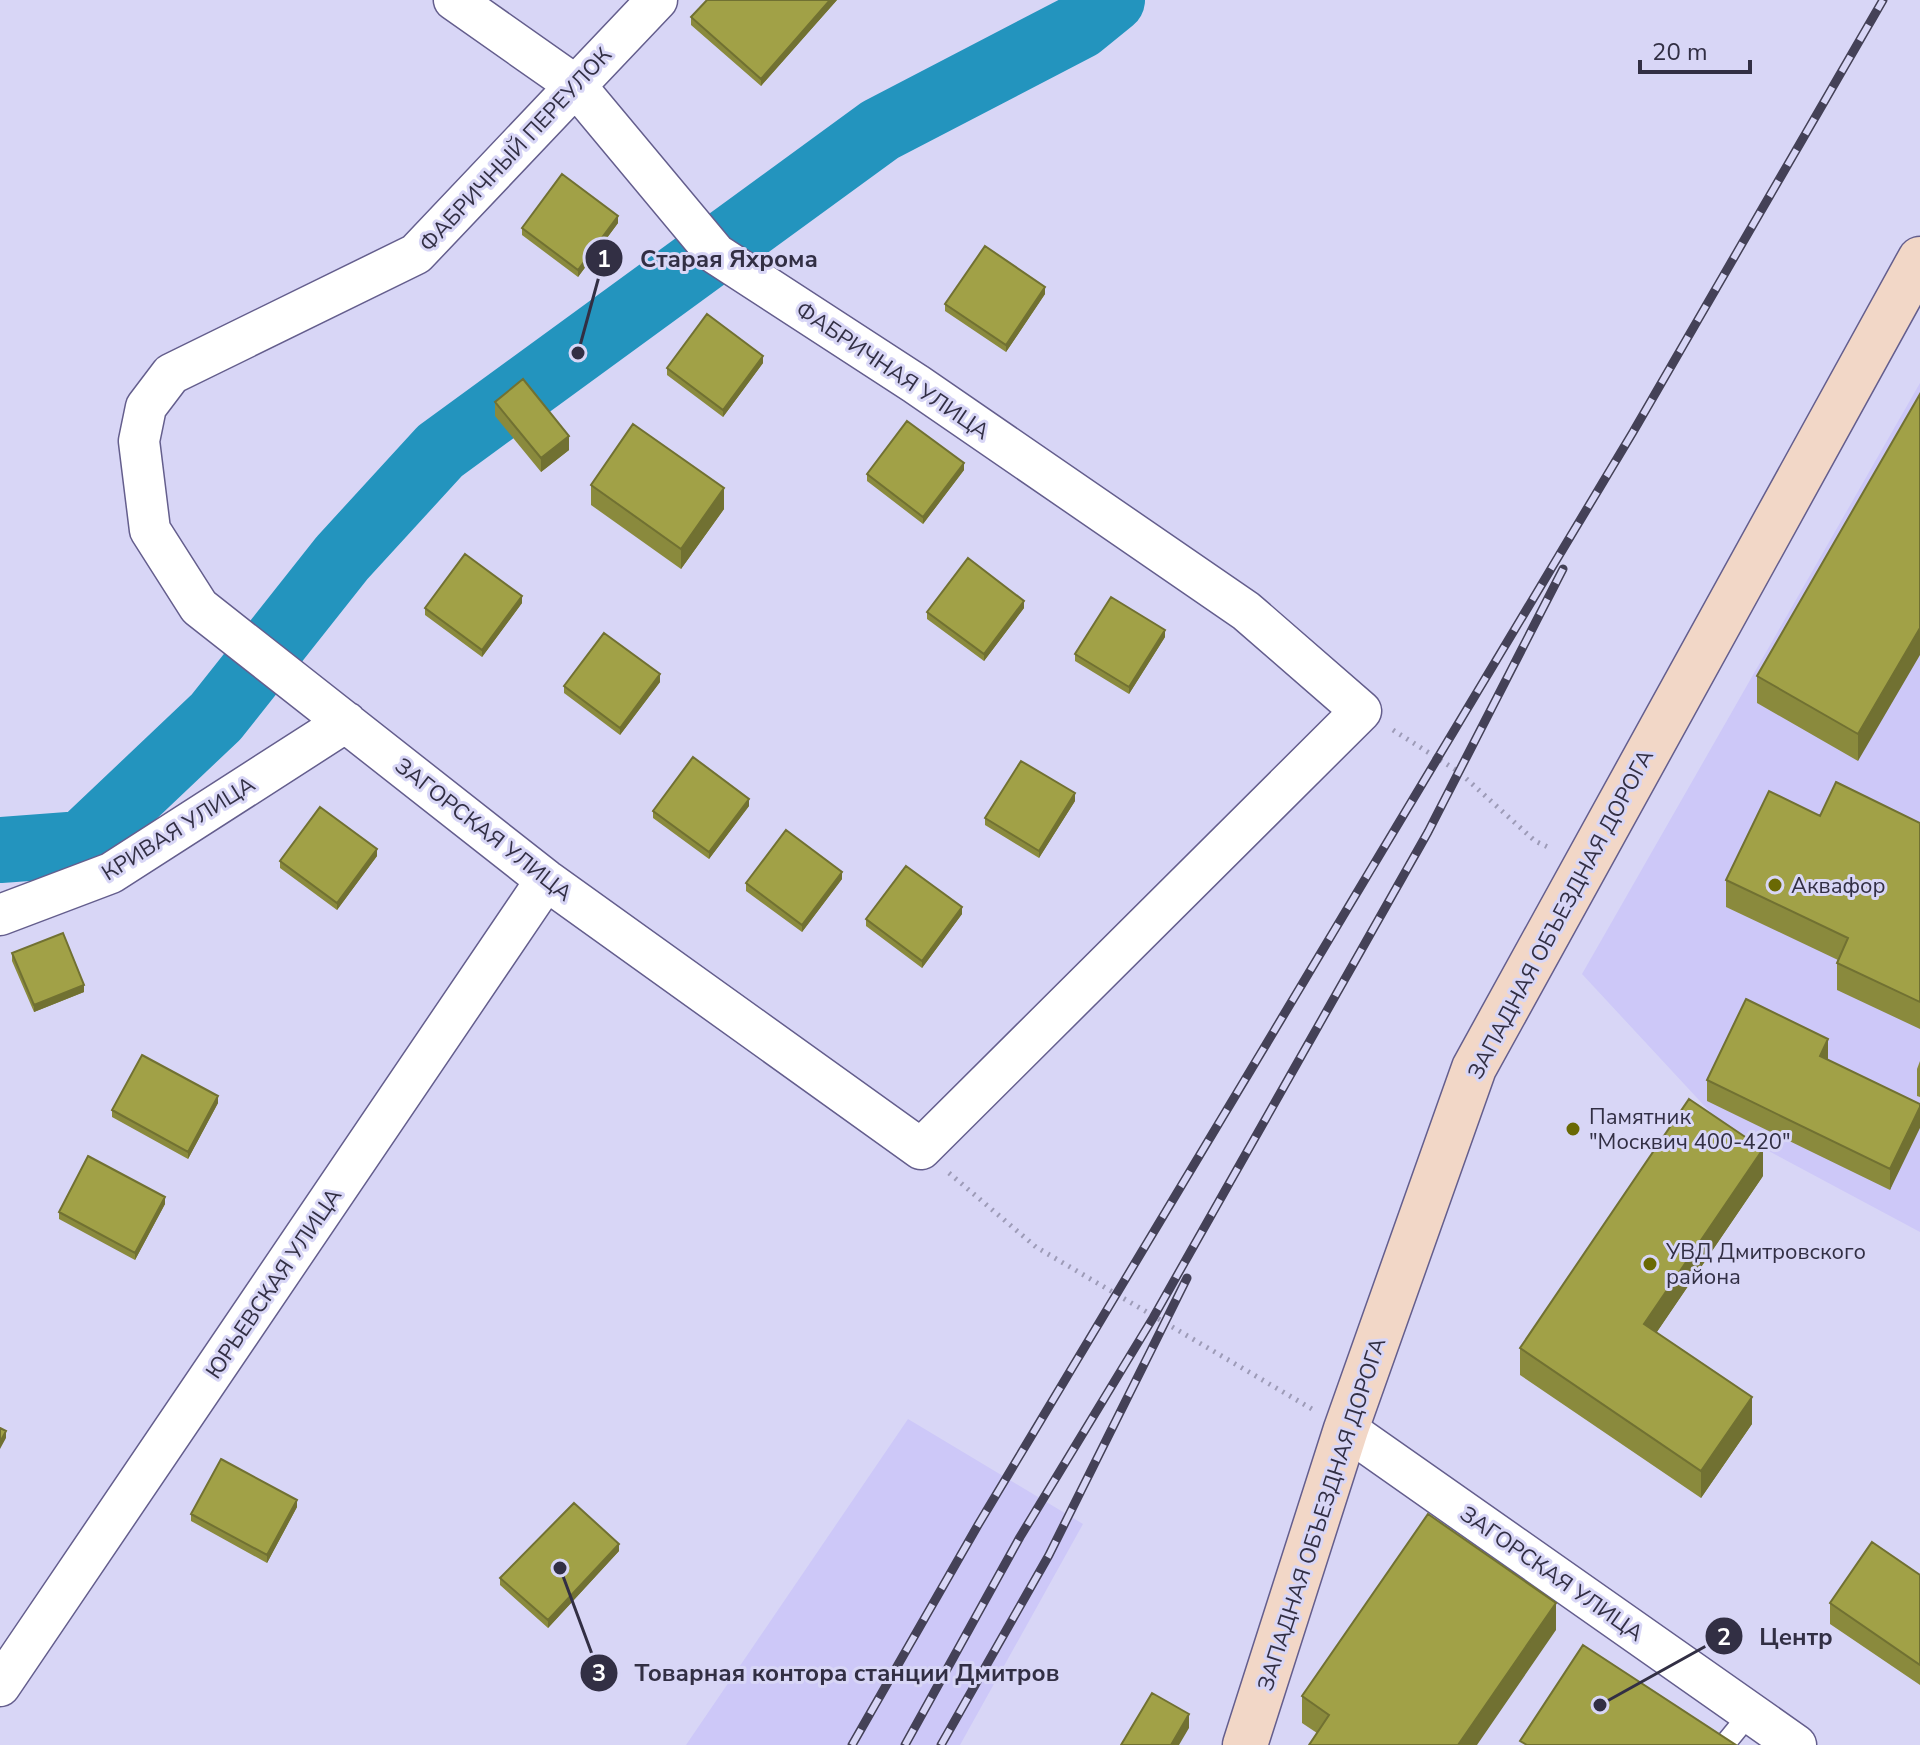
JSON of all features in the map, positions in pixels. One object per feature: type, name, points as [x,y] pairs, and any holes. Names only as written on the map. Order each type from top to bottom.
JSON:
[{"type":"main road","name":"ЗАПАДНАЯ ОБЪЕЗДНАЯ ДОРОГА","points":[[1245,1745],[1346,1429],[1474,1068],[1920,259]]},
{"type":"street","name":"ФАБРИЧНАЯ УЛИЦА","points":[[454,0],[575,85],[716,254],[916,384],[1246,611],[1361,711]]},
{"type":"street","name":"ФАБРИЧНЫЙ ПЕРЕУЛОК","points":[[139,441],[146,407],[171,374],[416,254],[657,0]]},
{"type":"street","name":"ЗАГОРСКАЯ УЛИЦА","points":[[139,441],[150,530],[199,607],[546,880],[921,1149]]},
{"type":"street","points":[[921,1149],[1361,711]]},
{"type":"street","name":"КРИВАЯ УЛИЦА","points":[[0,915],[111,873],[346,722]]},
{"type":"street","name":"ЮРЬЕВСКАЯ УЛИЦА","points":[[0,1686],[546,880]]},
{"type":"street","name":"ЗАГОРСКАЯ УЛИЦА","points":[[1346,1429],[1796,1745]]},
{"type":"lane","points":[[1724,1745],[1751,1712]]},
{"type":"path","points":[[1361,711],[1459,772],[1535,841],[1585,866]]},
{"type":"path","points":[[921,1149],[1036,1247],[1346,1429]]},
{"type":"shaded area","points":[[1920,383],[1920,1232],[1724,1127],[1582,974]]},
{"type":"shaded area","points":[[908,1419],[1083,1524],[960,1745],[686,1745]]},
{"type":"building","points":[[707,0],[830,0],[761,79],[691,17]]},
{"type":"building","points":[[562,174],[618,216],[578,270],[522,228]]},
{"type":"building","points":[[985,246],[1045,287],[1006,345],[945,304]]},
{"type":"building","points":[[707,314],[763,356],[723,410],[667,368]]},
{"type":"building","points":[[523,379],[569,436],[541,458],[495,402]]},
{"type":"building","points":[[1920,394],[1920,628],[1858,734],[1757,676]]},
{"type":"building","points":[[907,421],[964,463],[923,517],[867,474]]},
{"type":"building","points":[[633,424],[724,488],[681,549],[591,485]]},
{"type":"building","points":[[465,554],[522,596],[482,650],[425,608]]},
{"type":"building","points":[[968,558],[1024,601],[984,654],[927,612]]},
{"type":"building","points":[[1111,597],[1165,630],[1129,687],[1075,654]]},
{"type":"building","points":[[604,633],[660,674],[620,728],[564,686]]},
{"type":"building","points":[[693,757],[749,799],[709,852],[653,811]]},
{"type":"building","points":[[1021,761],[1075,793],[1039,851],[985,818]]},
{"type":"building","points":[[1836,782],[1920,823],[1920,1002],[1837,963],[1848,938],[1726,880],[1769,791],[1820,816]]},
{"type":"building","points":[[320,807],[377,849],[337,903],[280,861]]},
{"type":"building","points":[[786,830],[842,872],[802,925],[746,883]]},
{"type":"building","points":[[906,866],[962,907],[922,961],[866,919]]},
{"type":"building","points":[[63,933],[84,985],[34,1005],[12,953]]},
{"type":"building","points":[[1746,999],[1828,1039],[1820,1056],[1920,1104],[1890,1169],[1707,1080]]},
{"type":"building","points":[[142,1055],[218,1096],[188,1152],[112,1110]]},
{"type":"building","name":"УВД Дмитровского района","points":[[1689,1099],[1763,1149],[1644,1324],[1752,1397],[1701,1471],[1520,1348]]},
{"type":"building","points":[[88,1156],[165,1197],[135,1253],[59,1212]]},
{"type":"building","points":[[0,1428],[6,1431],[0,1442]]},
{"type":"building","points":[[221,1459],[297,1500],[267,1555],[191,1514]]},
{"type":"building","points":[[574,1503],[619,1544],[548,1620],[500,1578]]},
{"type":"building","points":[[1428,1514],[1556,1603],[1458,1745],[1309,1745],[1329,1715],[1302,1696]]},
{"type":"building","points":[[1872,1542],[1920,1575],[1920,1665],[1830,1603]]},
{"type":"building","points":[[1583,1645],[1736,1745],[1527,1745],[1520,1741]]},
{"type":"building","points":[[1152,1693],[1189,1714],[1171,1745],[1121,1745]]},
{"type":"waterway","points":[[0,850],[82,844],[216,717],[342,558],[440,451],[880,130],[1080,26],[1112,0]]},
{"type":"railway","points":[[852,1745],[978,1525],[1633,432],[1883,0]]},
{"type":"railway","points":[[905,1745],[1020,1537],[1153,1318],[1428,832],[1563,569]]},
{"type":"railway","points":[[941,1745],[1049,1555],[1187,1278]]},
{"type":"place","name":"Старая Яхрома","points":[[578,353]]},
{"type":"place","name":"Аквафор","points":[[1775,885]]},
{"type":"place","name":"Памятник \"Москвич 400-420\"","points":[[1573,1129]]},
{"type":"place","name":"УВД Дмитровского района","points":[[1650,1264]]},
{"type":"place","name":"Товарная контора станции Дмитров","points":[[560,1568]]},
{"type":"place","name":"Центр","points":[[1600,1705]]}]
